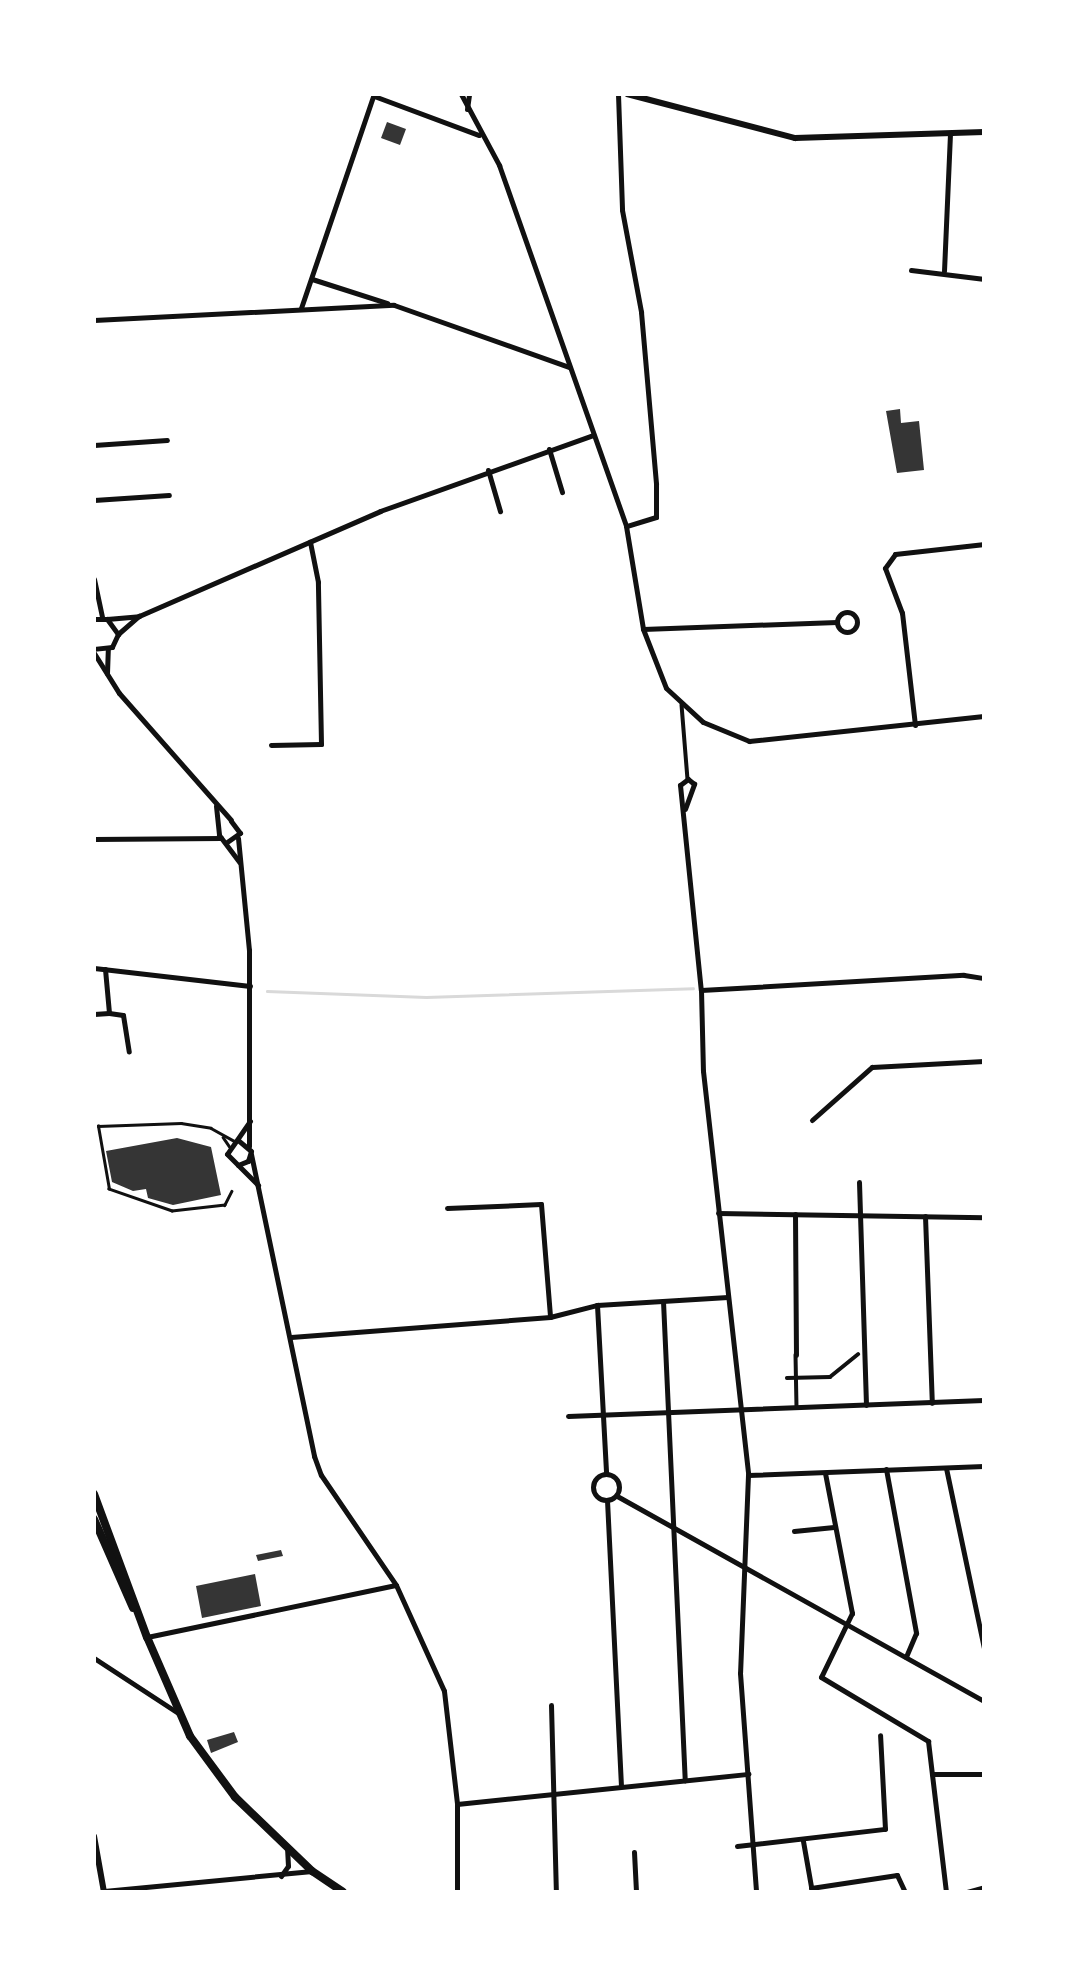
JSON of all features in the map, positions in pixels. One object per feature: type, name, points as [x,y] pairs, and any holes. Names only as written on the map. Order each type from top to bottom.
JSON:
[{"type":"main road","points":[[94,1494],[146,1637],[178,1713],[234,1797],[312,1871],[343,1892]]},
{"type":"main road","points":[[94,1519],[142,1626]]},
{"type":"street","points":[[467,108],[468,94]]},
{"type":"street","points":[[618,94],[622,210],[641,312],[656,484],[656,517],[626,526]]},
{"type":"street","points":[[627,94],[794,138],[984,132]]},
{"type":"street","points":[[301,308],[374,95],[480,136]]},
{"type":"street","points":[[460,96],[480,136],[499,165],[626,526],[643,629],[659,676],[682,705],[713,728],[749,741],[984,716]]},
{"type":"street","points":[[944,271],[950,134]]},
{"type":"street","points":[[911,270],[944,271],[984,279]]},
{"type":"street","points":[[312,279],[569,367]]},
{"type":"street","points":[[94,320],[394,305]]},
{"type":"street","points":[[107,673],[108,649],[118,634],[139,616],[463,479],[593,435]]},
{"type":"street","points":[[94,445],[167,440]]},
{"type":"street","points":[[549,449],[562,492]]},
{"type":"street","points":[[488,470],[500,511]]},
{"type":"street","points":[[94,500],[169,495]]},
{"type":"street","points":[[271,745],[321,744],[318,582],[310,542]]},
{"type":"street","points":[[915,725],[902,613],[885,568],[895,554],[984,544]]},
{"type":"street","points":[[94,579],[96,606],[118,634]]},
{"type":"street","points":[[94,619],[139,616]]},
{"type":"street","points":[[643,629],[837,622]]},
{"type":"street","points":[[108,649],[94,651],[107,673],[215,803],[240,828],[238,838],[250,986],[249,1146],[321,1475],[396,1585],[444,1691],[457,1804],[457,1892]]},
{"type":"street","points":[[682,705],[688,779],[694,784],[685,809]]},
{"type":"street","points":[[688,779],[680,785],[685,809],[702,989],[703,1071],[729,1297],[738,1409],[748,1475],[747,1568],[740,1674],[756,1844],[756,1892]]},
{"type":"street","points":[[215,803],[224,840],[240,864]]},
{"type":"street","points":[[206,836],[231,820]]},
{"type":"street","points":[[94,839],[206,836],[224,840],[238,838]]},
{"type":"street","points":[[94,968],[250,986]]},
{"type":"street","points":[[105,970],[109,1013]]},
{"type":"street","points":[[702,989],[964,975],[984,978]]},
{"type":"street","points":[[94,1014],[123,1016],[129,1052]]},
{"type":"street","points":[[812,1120],[872,1067],[984,1061]]},
{"type":"street","points":[[251,1118],[236,1141],[229,1146],[229,1159],[260,1188]]},
{"type":"street","points":[[236,1141],[249,1146]]},
{"type":"street","points":[[238,1165],[251,1154]]},
{"type":"street","points":[[859,1182],[866,1405]]},
{"type":"street","points":[[447,1209],[541,1204],[550,1317]]},
{"type":"street","points":[[718,1213],[984,1217]]},
{"type":"street","points":[[795,1214],[797,1408]]},
{"type":"street","points":[[925,1216],[932,1403]]},
{"type":"street","points":[[291,1338],[550,1317],[597,1305],[729,1297]]},
{"type":"street","points":[[663,1301],[685,1780]]},
{"type":"street","points":[[597,1305],[606,1474]]},
{"type":"street","points":[[787,1377],[830,1377],[858,1354]]},
{"type":"street","points":[[568,1416],[984,1400]]},
{"type":"street","points":[[748,1475],[984,1466]]},
{"type":"street","points":[[946,1468],[984,1648]]},
{"type":"street","points":[[886,1469],[916,1633],[906,1657]]},
{"type":"street","points":[[825,1473],[852,1613],[849,1626],[821,1677],[928,1741],[946,1892]]},
{"type":"street","points":[[606,1474],[619,1483],[617,1496]]},
{"type":"street","points":[[606,1474],[595,1480],[593,1488],[599,1498],[607,1500],[617,1496]]},
{"type":"street","points":[[617,1496],[984,1701]]},
{"type":"street","points":[[607,1500],[621,1786]]},
{"type":"street","points":[[794,1531],[834,1527]]},
{"type":"street","points":[[146,1637],[396,1585]]},
{"type":"street","points":[[94,1658],[178,1713]]},
{"type":"street","points":[[551,1705],[556,1892]]},
{"type":"street","points":[[737,1846],[803,1841],[885,1829],[880,1735]]},
{"type":"street","points":[[457,1804],[748,1774]]},
{"type":"street","points":[[932,1774],[984,1774]]},
{"type":"street","points":[[94,1836],[104,1891],[312,1871]]},
{"type":"street","points":[[803,1841],[811,1890],[897,1875],[905,1892]]},
{"type":"street","points":[[281,1876],[289,1858],[286,1846]]},
{"type":"street","points":[[634,1853],[636,1892]]},
{"type":"street","points":[[967,1891],[980,1887],[984,1880]]},
{"type":"lane","points":[[232,1191],[225,1205],[172,1211],[109,1189],[98,1126],[181,1123],[236,1141]]},
{"type":"lane","points":[[221,1134],[229,1146]]},
{"type":"building","points":[[387,122],[406,129],[400,145],[381,138]]},
{"type":"building","points":[[900,409],[901,423],[919,421],[924,470],[897,473],[886,411]]},
{"type":"building","points":[[177,1138],[211,1147],[221,1195],[173,1205],[148,1198],[146,1189],[133,1191],[112,1182],[106,1151]]},
{"type":"building","points":[[281,1550],[283,1556],[258,1561],[256,1555]]},
{"type":"building","points":[[255,1574],[261,1606],[202,1618],[196,1586]]},
{"type":"building","points":[[234,1732],[238,1742],[211,1753],[207,1740]]},
{"type":"waterway","points":[[267,991],[426,997],[693,988]]}]
